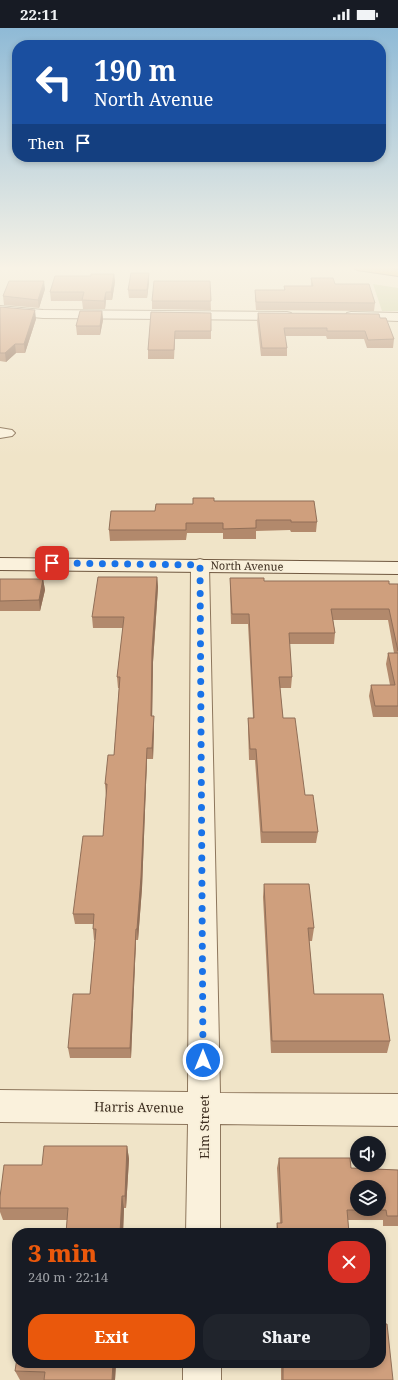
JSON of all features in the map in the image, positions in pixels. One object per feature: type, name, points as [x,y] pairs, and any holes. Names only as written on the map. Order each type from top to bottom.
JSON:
[{"type":"street","name":"North Avenue","points":[[0,564],[398,568]]},
{"type":"street","name":"Elm Street","points":[[200,565],[204,1108],[203,1228]]},
{"type":"street","name":"Harris Avenue","points":[[0,1106],[398,1110]]},
{"type":"street","points":[[202,1368],[202,1380]]},
{"type":"building","points":[[0,330],[28,330],[24,344],[15,344],[5,353],[0,353]]},
{"type":"building","points":[[150,330],[211,330],[175,331],[174,350],[148,350]]},
{"type":"building","points":[[260,330],[284,330],[287,348],[262,348]]},
{"type":"building","points":[[391,330],[394,339],[368,340],[365,331],[327,331]]},
{"type":"building","points":[[193,498],[214,498],[214,501],[314,501],[317,522],[256,520],[256,528],[223,529],[223,523],[186,523],[186,530],[109,530],[111,511],[155,511],[156,504],[193,504]]},
{"type":"building","points":[[98,577],[157,577],[152,651],[151,716],[154,716],[152,748],[147,748],[141,877],[136,929],[130,1048],[68,1048],[73,994],[90,994],[96,929],[93,929],[94,914],[73,914],[83,836],[103,836],[107,784],[105,784],[108,755],[114,755],[120,677],[117,677],[124,617],[92,617]]},
{"type":"building","points":[[230,578],[264,578],[264,581],[389,581],[389,584],[398,584],[398,651],[389,609],[331,609],[335,633],[289,633],[292,677],[279,677],[283,718],[295,718],[305,795],[313,795],[318,832],[262,832],[256,749],[250,749],[248,718],[254,718],[249,614],[232,614]]},
{"type":"building","points":[[0,579],[43,579],[39,600],[0,601]]},
{"type":"building","points":[[388,653],[398,653],[398,706],[375,706],[371,685],[395,685]]},
{"type":"building","points":[[264,884],[309,884],[314,928],[308,928],[314,994],[383,994],[390,1041],[272,1041]]},
{"type":"building","points":[[44,1146],[127,1146],[125,1196],[122,1196],[120,1228],[66,1228],[68,1208],[0,1208],[4,1165],[42,1165]]},
{"type":"building","points":[[279,1158],[350,1158],[350,1172],[386,1172],[386,1169],[398,1170],[398,1216],[387,1216],[386,1180],[350,1180],[350,1210],[347,1210],[349,1228],[278,1228],[277,1223],[282,1223]]},
{"type":"building","points":[[387,1324],[393,1380],[283,1380],[283,1368],[386,1368]]},
{"type":"building","points":[[15,1368],[113,1368],[112,1380],[44,1380],[45,1372],[15,1371]]},
{"type":"route","points":[[52,563],[200,565],[203,1060]]}]
